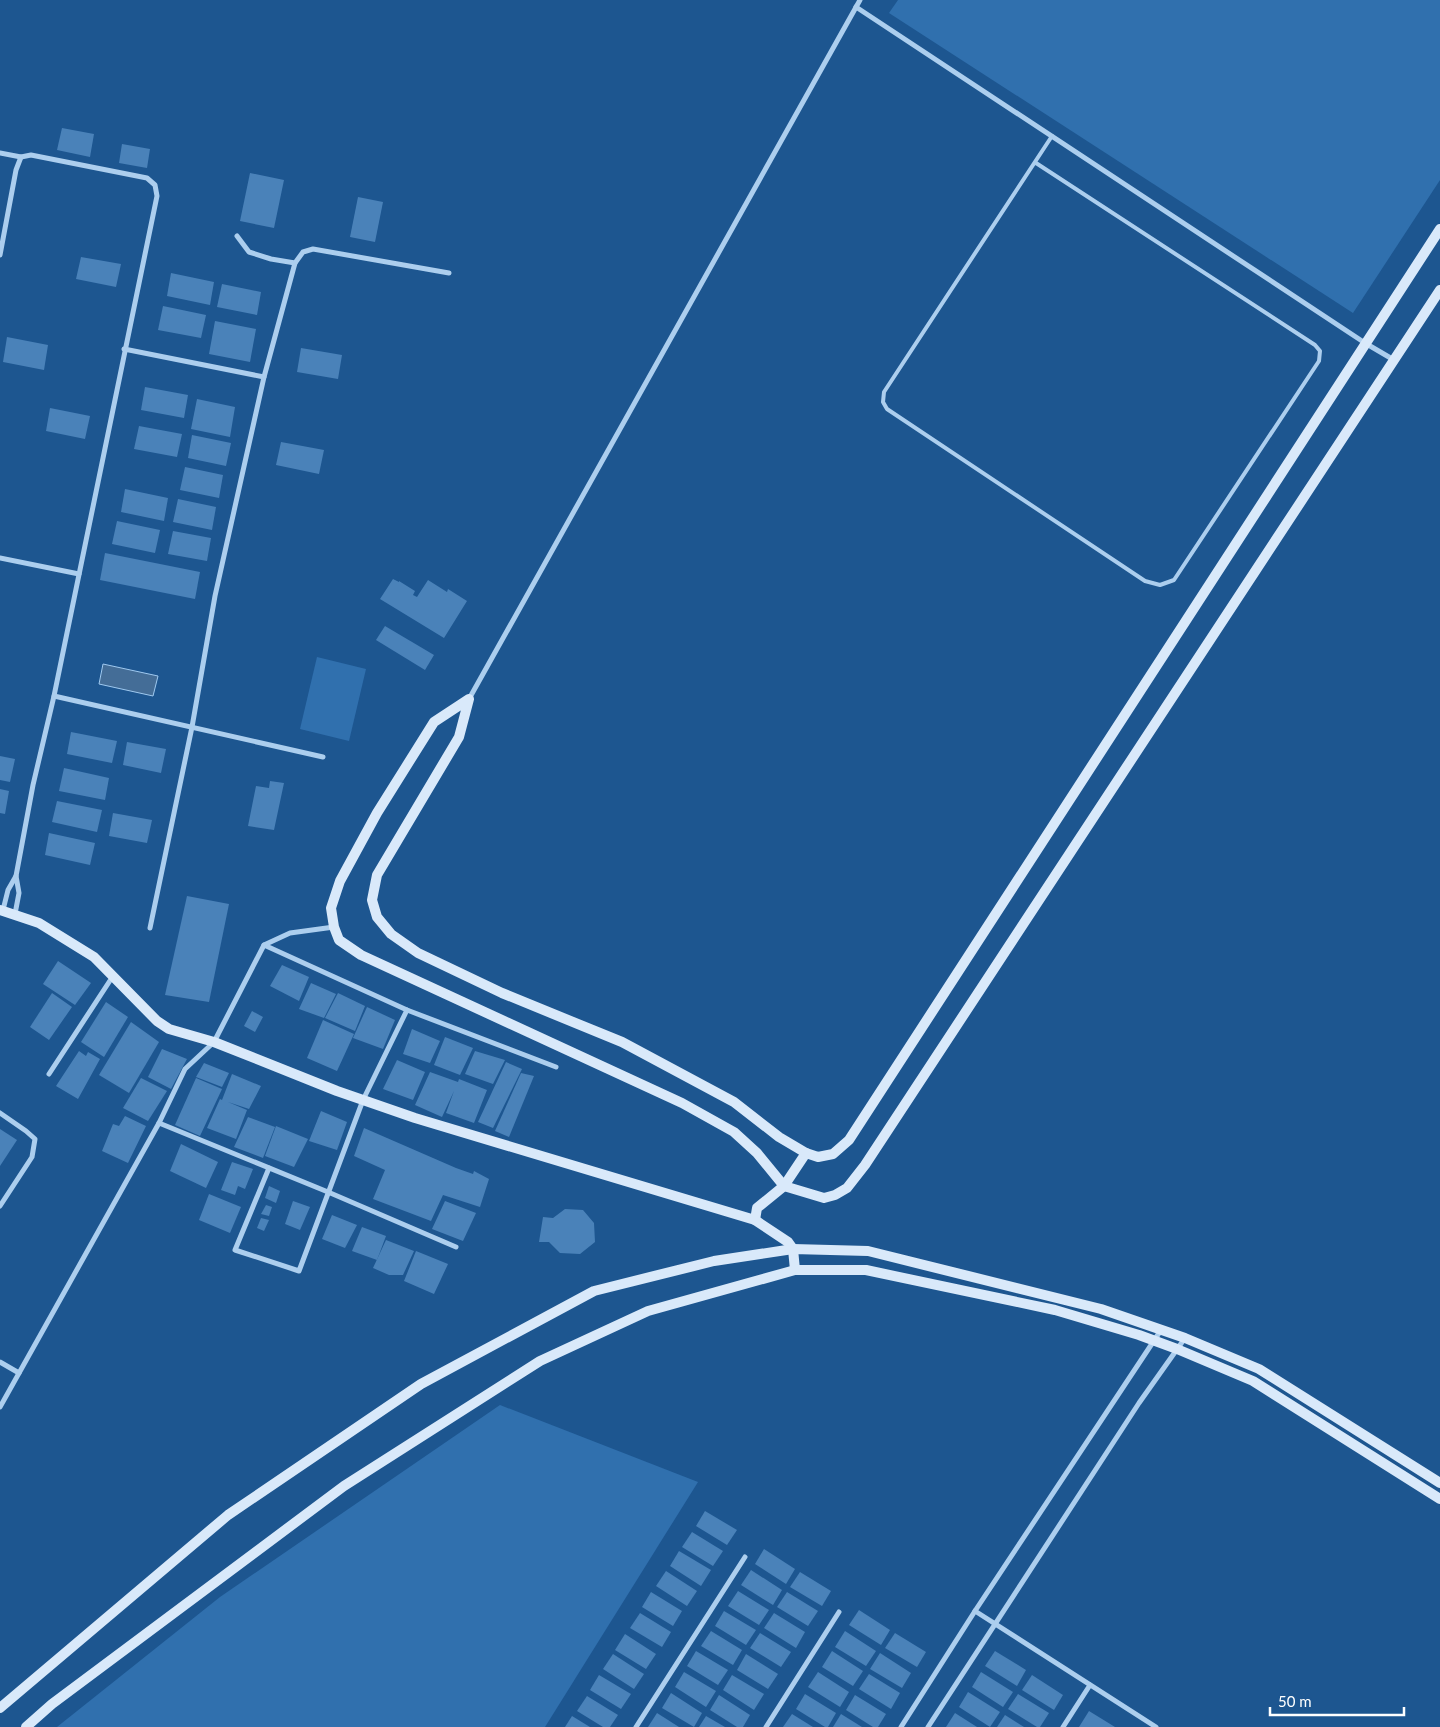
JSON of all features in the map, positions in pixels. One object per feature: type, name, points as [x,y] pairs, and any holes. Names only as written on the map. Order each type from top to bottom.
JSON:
[{"type":"street","points":[[860,0],[469,699],[459,737],[377,875],[372,900],[376,917],[391,934],[418,953],[502,993],[622,1042],[734,1102],[780,1137],[806,1153],[818,1157],[833,1154],[849,1140],[1440,229]]},
{"type":"street","points":[[856,7],[1365,343],[1394,360]]},
{"type":"street","points":[[0,153],[21,157],[31,154],[147,178],[155,186],[156,196],[16,876],[8,890],[1,910],[39,923],[94,957],[157,1021],[169,1029],[214,1042],[336,1091],[415,1118],[755,1220],[788,1242],[793,1249],[795,1270]]},
{"type":"street","points":[[0,255],[16,170],[21,157]]},
{"type":"street","points":[[237,236],[250,252],[271,259],[295,263]]},
{"type":"street","points":[[150,928],[192,727],[215,596],[264,376],[295,263],[303,252],[313,249],[449,273]]},
{"type":"street","points":[[469,699],[434,722],[377,813],[340,881],[332,908],[334,927],[339,940],[360,955],[682,1103],[734,1132],[756,1153],[784,1186],[824,1198],[835,1195],[847,1188],[865,1165],[1440,290]]},
{"type":"street","points":[[124,349],[264,376]]},
{"type":"street","points":[[0,558],[79,574]]},
{"type":"street","points":[[54,696],[323,757]]},
{"type":"street","points":[[15,914],[19,893],[16,876]]},
{"type":"street","points":[[0,1407],[159,1123],[185,1069],[214,1042],[264,945],[290,933],[334,927]]},
{"type":"street","points":[[264,945],[406,1010],[556,1067]]},
{"type":"street","points":[[49,1074],[113,975]]},
{"type":"street","points":[[269,1168],[235,1250],[298,1272],[363,1100],[406,1010]]},
{"type":"street","points":[[0,1113],[26,1130],[35,1139],[32,1157],[0,1206]]},
{"type":"street","points":[[159,1123],[456,1247]]},
{"type":"street","points":[[755,1220],[757,1208],[784,1186],[806,1153]]},
{"type":"street","points":[[0,1708],[228,1515],[421,1384],[594,1292],[714,1261],[793,1249],[868,1251],[1101,1309],[1185,1338],[1259,1369],[1440,1483]]},
{"type":"street","points":[[26,1727],[52,1704],[344,1486],[540,1361],[648,1311],[795,1270],[866,1270],[1055,1310],[1177,1349],[1253,1381],[1440,1499]]},
{"type":"street","points":[[901,1727],[975,1611],[1162,1330]]},
{"type":"street","points":[[928,1727],[1139,1403],[1185,1338]]},
{"type":"street","points":[[0,1362],[19,1373]]},
{"type":"street","points":[[636,1727],[745,1557]]},
{"type":"street","points":[[975,1611],[1156,1727]]},
{"type":"street","points":[[766,1727],[839,1612]]},
{"type":"street","points":[[1063,1727],[1090,1684]]},
{"type":"lane","points":[[1036,163],[1315,345],[1320,351],[1319,361],[1174,580],[1160,585],[1145,581],[887,409],[883,402],[884,392],[1052,136]]},
{"type":"shaded area","points":[[898,0],[1440,0],[1440,180],[1353,313],[889,13]]},
{"type":"shaded area","points":[[317,657],[366,669],[349,741],[300,729]]},
{"type":"shaded area","points":[[103,664],[158,676],[153,696],[99,684]]},
{"type":"shaded area","points":[[500,1405],[698,1482],[545,1727],[57,1727],[220,1597]]},
{"type":"building","points":[[62,128],[94,134],[90,157],[57,150]]},
{"type":"building","points":[[122,144],[150,149],[147,168],[119,163]]},
{"type":"building","points":[[250,173],[284,180],[274,228],[240,221]]},
{"type":"building","points":[[358,197],[383,202],[375,242],[350,237]]},
{"type":"building","points":[[81,257],[121,264],[116,287],[76,279]]},
{"type":"building","points":[[171,273],[214,282],[210,305],[167,296]]},
{"type":"building","points":[[222,284],[261,292],[257,315],[217,307]]},
{"type":"building","points":[[163,306],[206,315],[201,338],[158,330]]},
{"type":"building","points":[[215,321],[256,329],[250,362],[209,354]]},
{"type":"building","points":[[7,337],[48,345],[44,370],[3,362]]},
{"type":"building","points":[[301,348],[342,355],[338,379],[297,372]]},
{"type":"building","points":[[145,387],[188,395],[184,418],[141,410]]},
{"type":"building","points":[[197,399],[235,407],[230,437],[191,429]]},
{"type":"building","points":[[50,408],[90,416],[85,439],[46,431]]},
{"type":"building","points":[[139,426],[182,434],[177,457],[134,449]]},
{"type":"building","points":[[192,435],[231,443],[226,466],[188,458]]},
{"type":"building","points":[[281,442],[324,450],[319,474],[276,465]]},
{"type":"building","points":[[185,467],[223,475],[219,498],[180,490]]},
{"type":"building","points":[[125,489],[168,498],[164,521],[121,512]]},
{"type":"building","points":[[178,499],[216,507],[212,530],[173,522]]},
{"type":"building","points":[[117,521],[160,530],[155,553],[112,544]]},
{"type":"building","points":[[173,531],[211,538],[207,561],[168,554]]},
{"type":"building","points":[[105,553],[200,572],[195,599],[100,580]]},
{"type":"building","points":[[393,579],[415,591],[413,595],[417,597],[428,580],[447,592],[448,589],[467,601],[444,638],[380,599]]},
{"type":"building","points":[[385,626],[434,655],[425,670],[376,640]]},
{"type":"building","points":[[71,732],[117,741],[112,763],[67,754]]},
{"type":"building","points":[[127,742],[166,749],[161,773],[123,765]]},
{"type":"building","points":[[0,756],[15,759],[10,782],[0,780]]},
{"type":"building","points":[[64,768],[109,778],[105,800],[59,791]]},
{"type":"building","points":[[270,781],[284,783],[274,830],[248,826],[256,786],[269,788]]},
{"type":"building","points":[[0,789],[9,791],[5,814],[0,813]]},
{"type":"building","points":[[57,801],[102,810],[97,832],[52,822]]},
{"type":"building","points":[[113,813],[152,820],[147,843],[109,836]]},
{"type":"building","points":[[49,833],[95,843],[90,865],[45,855]]},
{"type":"building","points":[[187,896],[229,904],[209,1002],[165,995]]},
{"type":"building","points":[[58,961],[91,983],[75,1005],[43,984]]},
{"type":"building","points":[[282,965],[309,977],[299,1001],[270,986]]},
{"type":"building","points":[[311,983],[336,994],[324,1018],[299,1009]]},
{"type":"building","points":[[52,993],[72,1007],[49,1040],[30,1027]]},
{"type":"building","points":[[338,993],[365,1006],[355,1031],[325,1018]]},
{"type":"building","points":[[106,1002],[128,1017],[104,1057],[81,1042]]},
{"type":"building","points":[[367,1007],[395,1020],[383,1049],[353,1038]]},
{"type":"building","points":[[252,1011],[263,1017],[255,1032],[244,1026]]},
{"type":"building","points":[[323,1020],[354,1034],[337,1071],[307,1058]]},
{"type":"building","points":[[131,1022],[159,1042],[129,1093],[99,1075]]},
{"type":"building","points":[[412,1029],[440,1041],[430,1063],[403,1054]]},
{"type":"building","points":[[445,1037],[473,1048],[460,1075],[434,1065]]},
{"type":"building","points":[[162,1049],[187,1059],[171,1089],[148,1077]]},
{"type":"building","points":[[79,1051],[86,1056],[88,1052],[100,1059],[78,1099],[56,1086]]},
{"type":"building","points":[[475,1051],[505,1060],[493,1084],[465,1074]]},
{"type":"building","points":[[397,1060],[425,1072],[413,1100],[383,1089]]},
{"type":"building","points":[[506,1062],[522,1069],[493,1128],[478,1122]]},
{"type":"building","points":[[204,1063],[229,1073],[222,1087],[196,1077]]},
{"type":"building","points":[[430,1072],[458,1082],[459,1079],[487,1090],[474,1123],[446,1113],[454,1091],[442,1117],[415,1105]]},
{"type":"building","points":[[521,1073],[534,1076],[509,1137],[495,1131]]},
{"type":"building","points":[[232,1074],[261,1086],[249,1109],[228,1102],[247,1110],[236,1139],[207,1128],[220,1099],[222,1100]]},
{"type":"building","points":[[141,1078],[167,1091],[148,1121],[123,1108]]},
{"type":"building","points":[[196,1078],[222,1089],[200,1136],[175,1125]]},
{"type":"building","points":[[321,1111],[347,1122],[337,1150],[309,1141]]},
{"type":"building","points":[[125,1116],[146,1126],[128,1163],[102,1151],[113,1124],[119,1126]]},
{"type":"building","points":[[248,1117],[275,1127],[263,1158],[234,1147]]},
{"type":"building","points":[[276,1126],[308,1139],[294,1167],[265,1156]]},
{"type":"building","points":[[364,1128],[456,1168],[473,1174],[474,1171],[489,1179],[480,1207],[443,1195],[431,1221],[373,1199],[385,1170],[354,1156]]},
{"type":"building","points":[[0,1129],[17,1140],[0,1166]]},
{"type":"building","points":[[181,1144],[218,1162],[206,1188],[170,1171]]},
{"type":"building","points":[[232,1162],[253,1169],[245,1189],[238,1186],[235,1195],[221,1190]]},
{"type":"building","points":[[269,1186],[280,1191],[276,1203],[265,1198]]},
{"type":"building","points":[[209,1194],[241,1207],[230,1233],[199,1220]]},
{"type":"building","points":[[293,1201],[310,1207],[300,1230],[285,1224]]},
{"type":"building","points":[[445,1201],[476,1213],[463,1241],[432,1229]]},
{"type":"building","points":[[266,1205],[272,1207],[269,1216],[261,1214]]},
{"type":"building","points":[[565,1209],[583,1210],[594,1223],[595,1242],[580,1254],[560,1253],[549,1242],[539,1242],[543,1217],[553,1218]]},
{"type":"building","points":[[332,1215],[357,1225],[345,1248],[322,1239]]},
{"type":"building","points":[[261,1218],[269,1220],[264,1231],[257,1228]]},
{"type":"building","points":[[362,1227],[386,1236],[377,1260],[352,1251]]},
{"type":"building","points":[[386,1240],[414,1251],[403,1275],[389,1275],[373,1268]]},
{"type":"building","points":[[416,1251],[448,1264],[434,1294],[404,1281]]},
{"type":"building","points":[[705,1511],[737,1530],[727,1545],[696,1526]]},
{"type":"building","points":[[692,1532],[723,1551],[713,1566],[682,1547]]},
{"type":"building","points":[[764,1549],[795,1569],[786,1584],[755,1564]]},
{"type":"building","points":[[679,1551],[711,1570],[701,1586],[670,1566]]},
{"type":"building","points":[[751,1570],[782,1590],[773,1605],[741,1585]]},
{"type":"building","points":[[666,1571],[697,1591],[687,1606],[656,1586]]},
{"type":"building","points":[[800,1572],[831,1591],[822,1606],[790,1587]]},
{"type":"building","points":[[738,1591],[769,1610],[759,1625],[728,1606]]},
{"type":"building","points":[[651,1592],[682,1611],[673,1626],[642,1607]]},
{"type":"building","points":[[787,1592],[818,1611],[808,1626],[777,1607]]},
{"type":"building","points":[[859,1610],[890,1630],[881,1645],[849,1625]]},
{"type":"building","points":[[724,1611],[756,1630],[746,1645],[715,1626]]},
{"type":"building","points":[[640,1613],[671,1632],[662,1647],[630,1628]]},
{"type":"building","points":[[774,1613],[805,1632],[796,1648],[764,1628]]},
{"type":"building","points":[[711,1631],[742,1650],[733,1665],[701,1646]]},
{"type":"building","points":[[845,1631],[876,1651],[866,1666],[835,1647]]},
{"type":"building","points":[[760,1633],[791,1652],[781,1667],[750,1648]]},
{"type":"building","points":[[895,1633],[926,1652],[917,1667],[885,1648]]},
{"type":"building","points":[[625,1634],[656,1654],[646,1669],[615,1650]]},
{"type":"building","points":[[696,1651],[728,1670],[718,1685],[687,1666]]},
{"type":"building","points":[[832,1651],[863,1671],[853,1686],[822,1667]]},
{"type":"building","points":[[995,1651],[1026,1670],[1017,1686],[985,1666]]},
{"type":"building","points":[[880,1653],[911,1673],[902,1688],[870,1669]]},
{"type":"building","points":[[613,1654],[644,1674],[634,1689],[603,1669]]},
{"type":"building","points":[[746,1654],[778,1674],[768,1689],[737,1670]]},
{"type":"building","points":[[684,1672],[716,1691],[706,1707],[675,1687]]},
{"type":"building","points":[[818,1672],[849,1692],[840,1707],[808,1687]]},
{"type":"building","points":[[981,1672],[1013,1692],[1003,1707],[972,1687]]},
{"type":"building","points":[[869,1674],[900,1693],[891,1709],[859,1689]]},
{"type":"building","points":[[599,1675],[631,1694],[621,1709],[590,1690]]},
{"type":"building","points":[[732,1675],[764,1694],[754,1710],[723,1690]]},
{"type":"building","points":[[1032,1675],[1063,1695],[1054,1710],[1022,1690]]},
{"type":"building","points":[[968,1692],[1000,1712],[990,1727],[959,1707]]},
{"type":"building","points":[[671,1693],[702,1713],[694,1727],[662,1708]]},
{"type":"building","points":[[805,1694],[836,1713],[828,1727],[796,1709]]},
{"type":"building","points":[[1018,1694],[1049,1713],[1040,1727],[1008,1709]]},
{"type":"building","points":[[719,1695],[750,1715],[743,1727],[737,1727],[710,1710]]},
{"type":"building","points":[[855,1695],[886,1714],[878,1727],[873,1727],[846,1710]]},
{"type":"building","points":[[587,1696],[618,1715],[610,1727],[603,1727],[577,1711]]},
{"type":"building","points":[[1089,1711],[1115,1727],[1079,1727]]},
{"type":"building","points":[[657,1713],[679,1727],[648,1727]]},
{"type":"building","points":[[955,1713],[977,1727],[946,1727]]},
{"type":"building","points":[[792,1714],[813,1727],[783,1727]]},
{"type":"building","points":[[841,1714],[862,1727],[833,1727]]},
{"type":"building","points":[[1005,1715],[1024,1727],[997,1727]]},
{"type":"building","points":[[572,1716],[590,1727],[565,1727]]},
{"type":"building","points":[[706,1716],[725,1727],[699,1727]]}]
